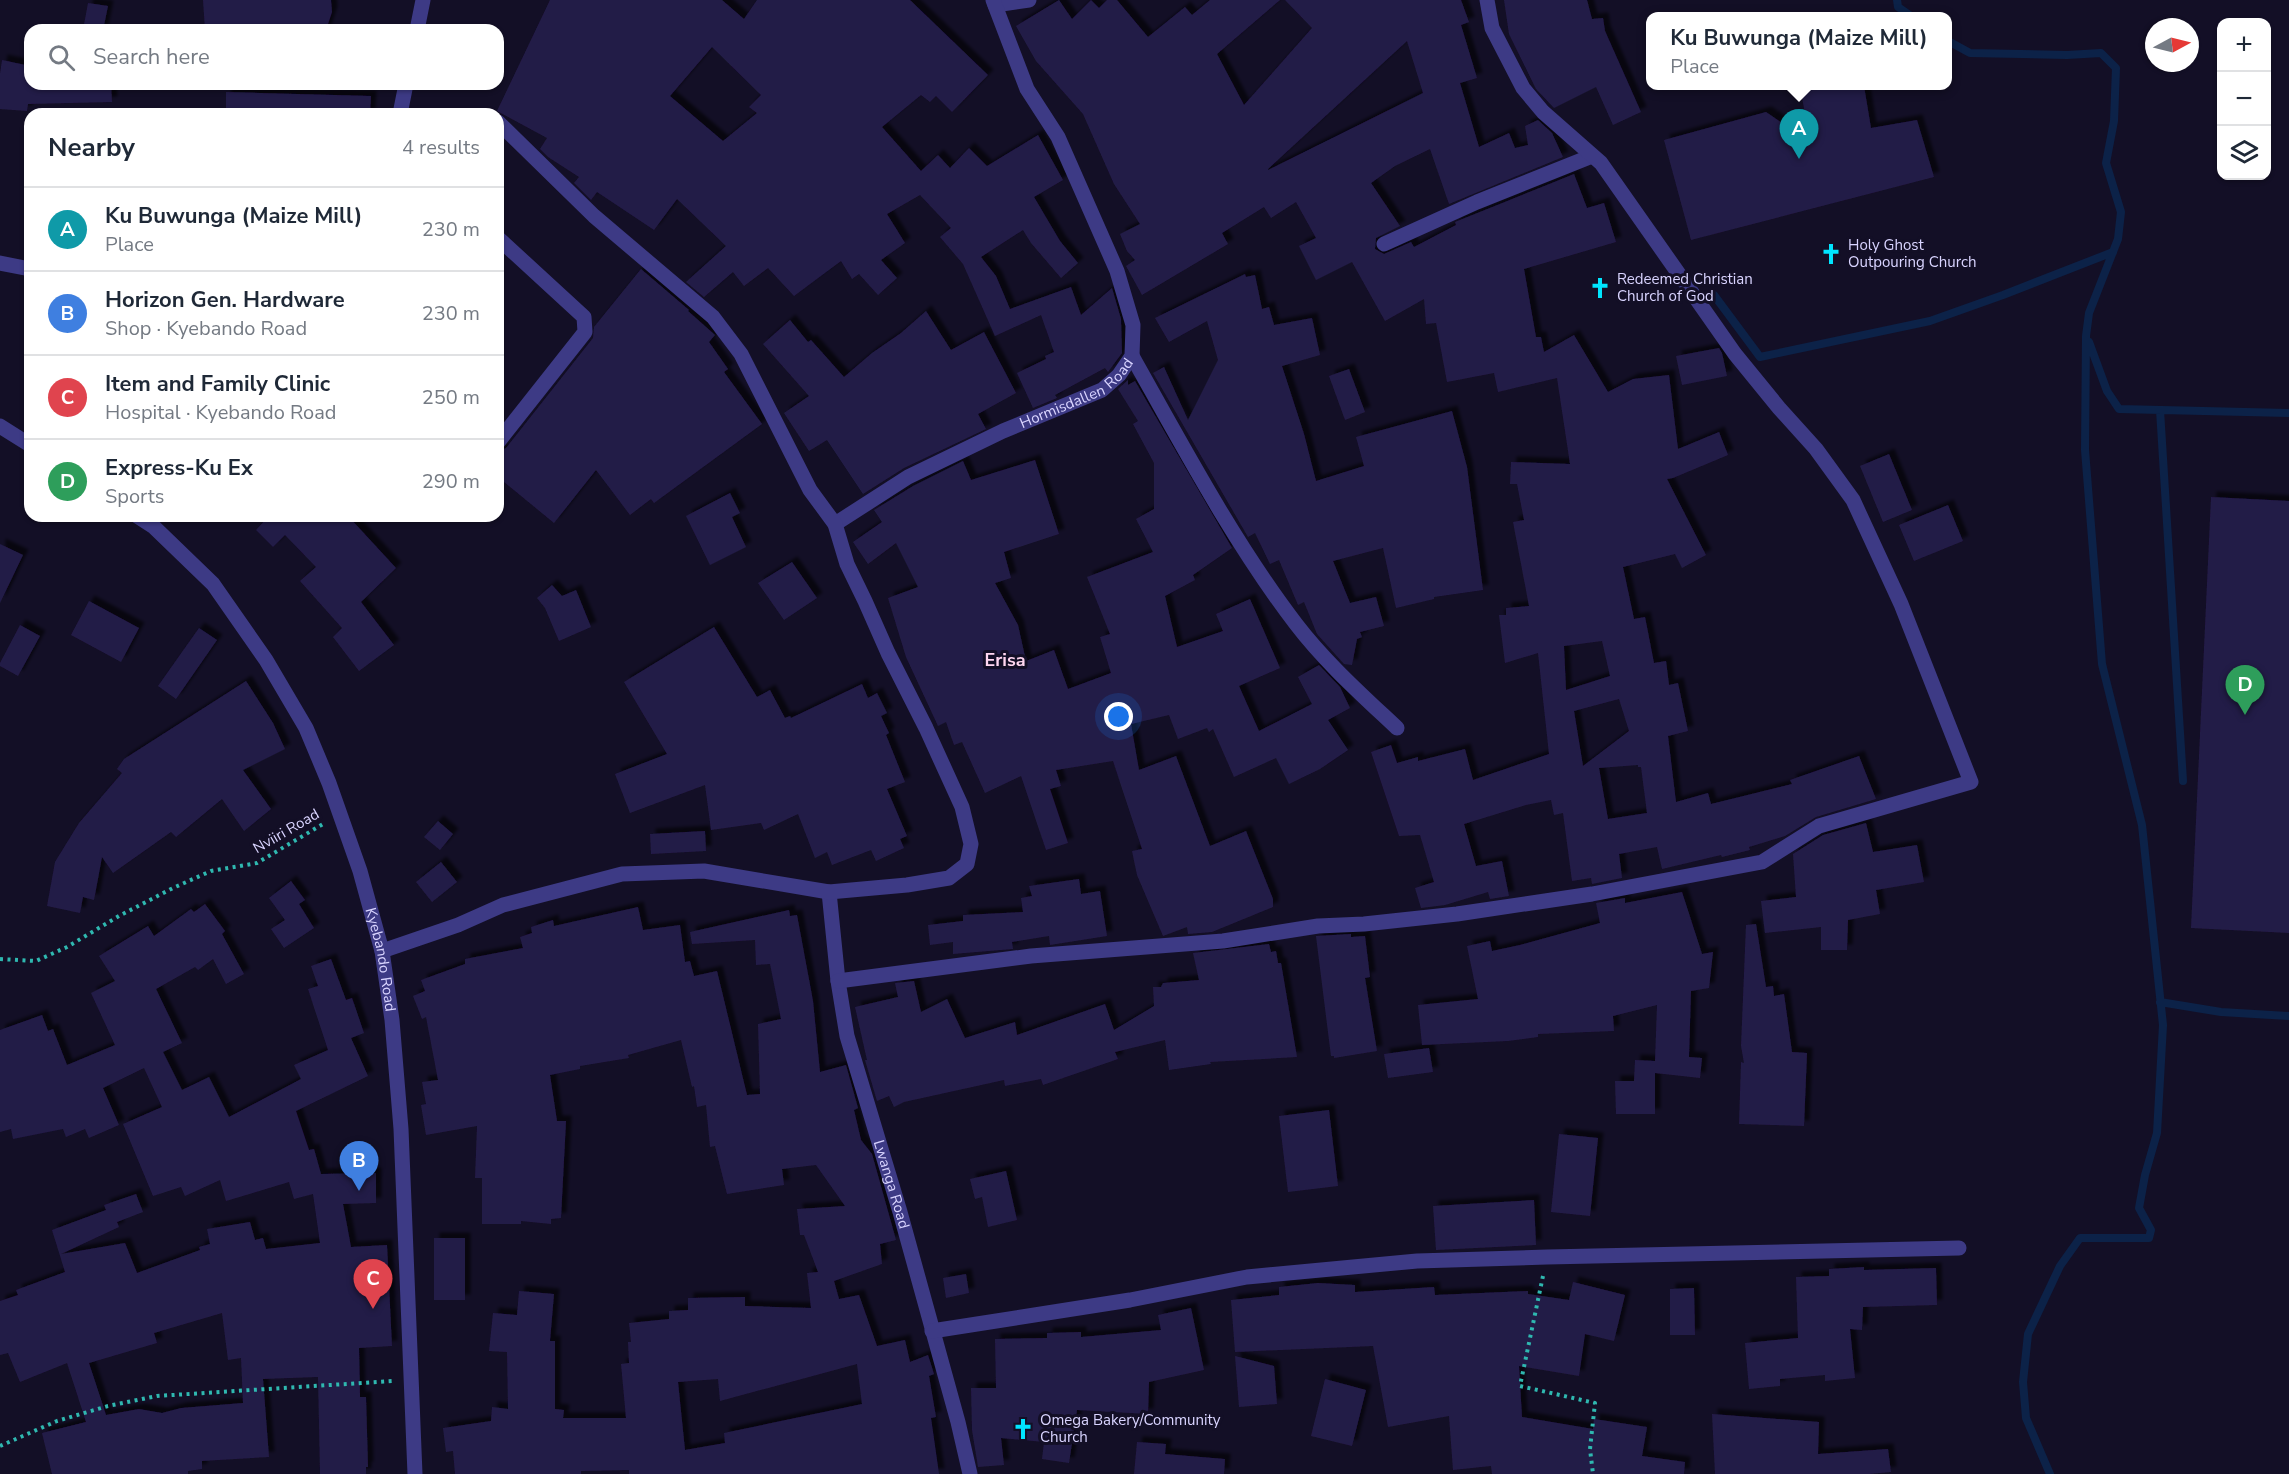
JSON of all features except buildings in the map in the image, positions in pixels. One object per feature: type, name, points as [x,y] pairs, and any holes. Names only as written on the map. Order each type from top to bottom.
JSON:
[{"type":"street","points":[[418,24],[423,0]]},
{"type":"street","points":[[994,2],[1029,0]]},
{"type":"street","points":[[838,981],[1031,956],[1223,942],[1318,926],[1364,924],[1457,914],[1592,894],[1762,862],[1819,826],[1971,782],[1901,604],[1853,500],[1816,449],[1735,354],[1601,163],[1543,112],[1523,88],[1492,28],[1487,0]]},
{"type":"street","name":"Hormisdallen Road","points":[[835,524],[908,477],[1003,431],[1102,390],[1119,375],[1132,356],[1133,324],[1117,271],[1058,137],[1027,89],[994,2]]},
{"type":"street","points":[[401,108],[405,90]]},
{"type":"street","points":[[382,951],[458,925],[503,904],[622,874],[704,871],[829,892],[907,885],[949,878],[967,864],[971,844],[962,807],[847,564],[835,524],[810,490],[741,354],[713,317],[594,216],[504,128]]},
{"type":"street","points":[[1384,244],[1477,202],[1592,156]]},
{"type":"street","points":[[504,244],[584,317],[585,332],[504,434]]},
{"type":"street","points":[[0,263],[24,268]]},
{"type":"street","points":[[1132,356],[1186,453],[1244,548],[1296,624],[1335,668],[1397,728]]},
{"type":"street","points":[[0,426],[24,441]]},
{"type":"street","name":"Kyebando Road","points":[[146,522],[213,584],[267,660],[306,728],[360,871],[382,951],[392,1020],[401,1129],[415,1474]]},
{"type":"street","name":"Lwanga Road","points":[[829,892],[838,981],[847,1036],[900,1212],[958,1422],[970,1474]]},
{"type":"street","points":[[932,1331],[1130,1300],[1247,1277],[1417,1261],[1959,1248]]},
{"type":"path","name":"Nviiri Road","points":[[0,959],[36,961],[67,947],[173,888],[211,872],[257,863],[340,814]]},
{"type":"path","points":[[1547,1257],[1520,1386],[1595,1403],[1590,1449],[1593,1474]]},
{"type":"path","points":[[0,1446],[57,1421],[108,1406],[157,1396],[411,1379]]},
{"type":"waterway","points":[[1897,0],[1898,7],[1905,12]]},
{"type":"waterway","points":[[1952,43],[1970,53],[2067,55],[2101,53],[2116,68],[2114,121],[2106,163],[2121,212],[2118,239],[2089,313],[2086,336],[2085,450],[2102,664],[2142,825],[2163,1025],[2157,1133],[2145,1175],[2139,1208],[2151,1230],[2149,1238],[2080,1238],[2060,1266],[2028,1334],[2023,1382],[2026,1418],[2050,1474]]},
{"type":"waterway","points":[[1714,295],[1760,357],[1930,321],[2113,252]]},
{"type":"waterway","points":[[2089,342],[2107,391],[2119,409],[2289,413]]},
{"type":"waterway","points":[[2160,410],[2183,781]]},
{"type":"waterway","points":[[2160,1002],[2221,1012],[2289,1016]]},
{"type":"place","name":"Ku Buwunga (Maize Mill)","points":[[1799,159]]},
{"type":"place","name":"Holy Ghost Outpouring Church","points":[[1831,254]]},
{"type":"place","name":"Redeemed Christian Church of God","points":[[1600,288]]},
{"type":"place","name":"Express-Ku Ex","points":[[2245,715]]},
{"type":"place","name":"Horizon Gen. Hardware","points":[[359,1191]]},
{"type":"place","name":"Item and Family Clinic","points":[[373,1309]]},
{"type":"place","name":"Omega Bakery/Community Church","points":[[1023,1429]]},
{"type":"district","name":"Erisa","points":[[1005,660]]}]
